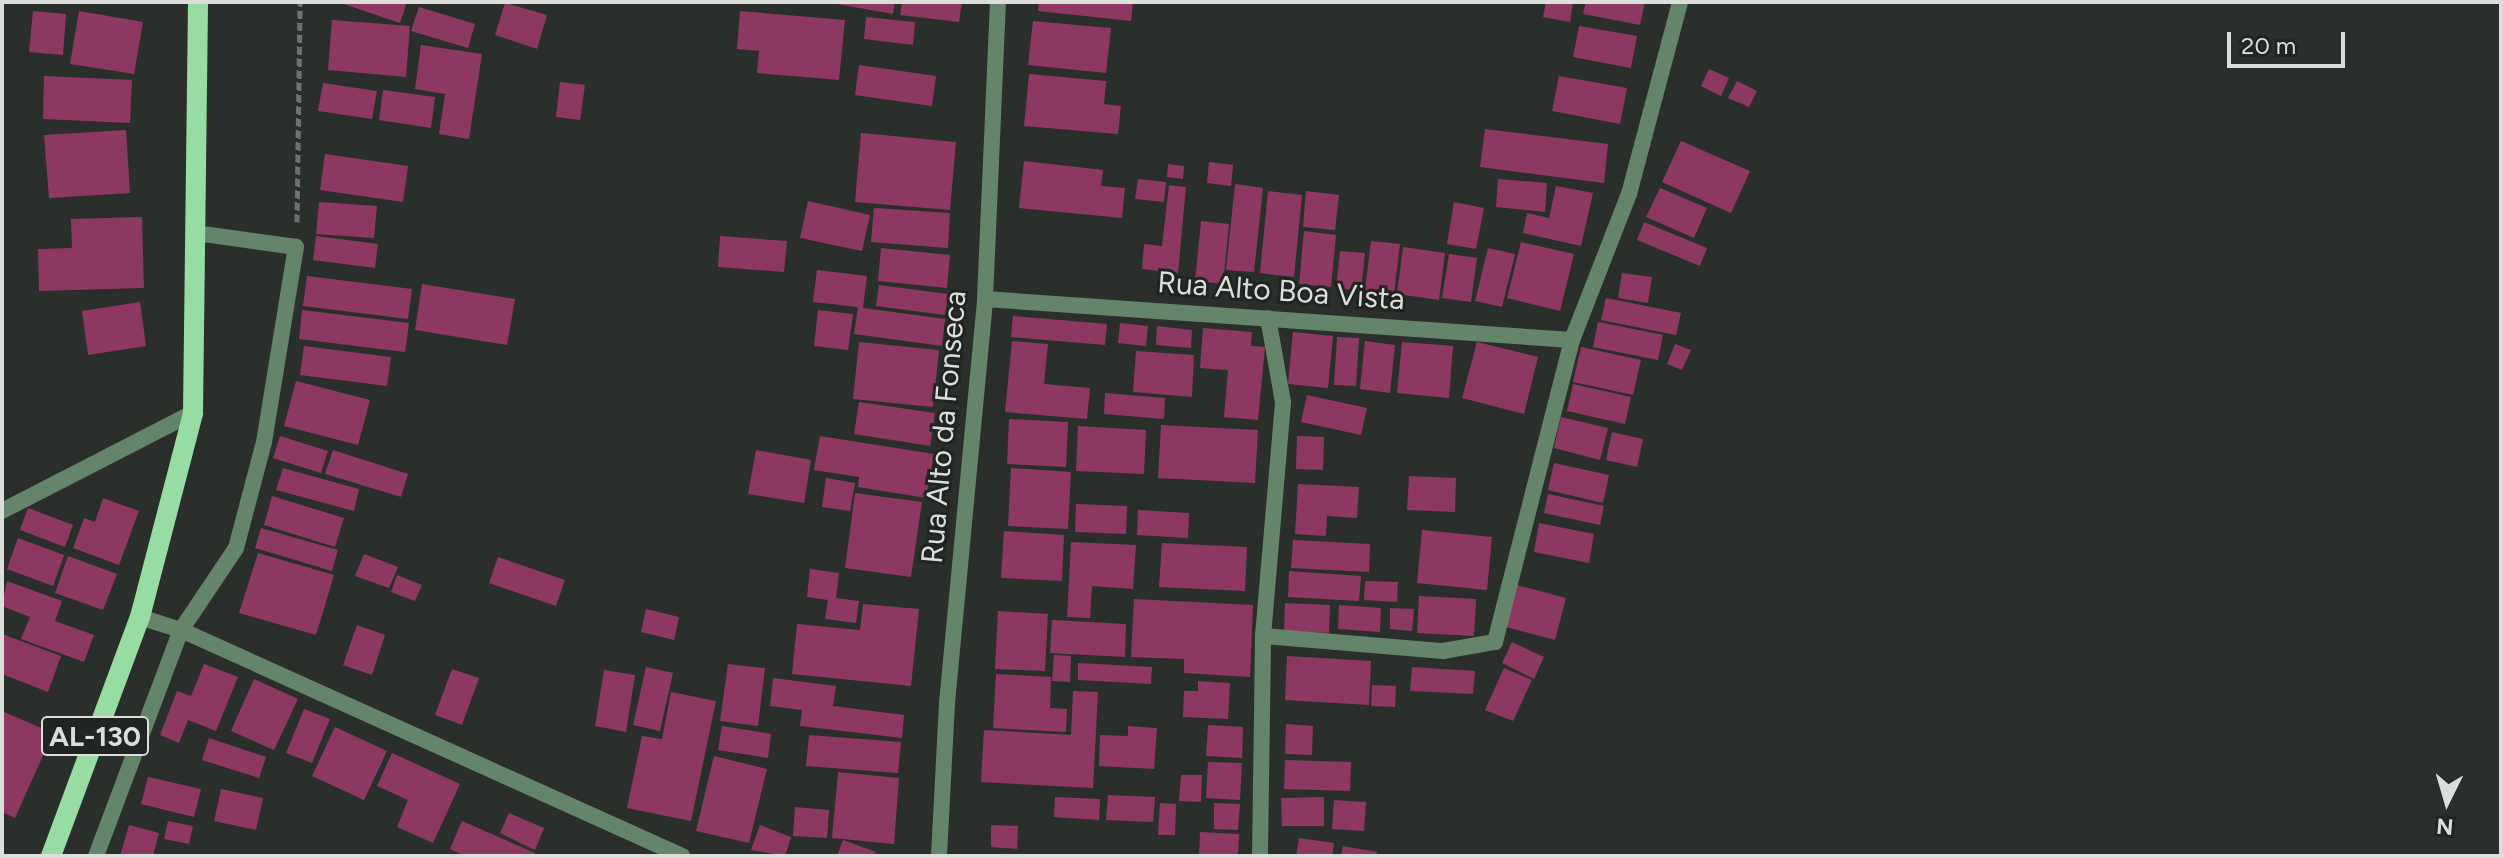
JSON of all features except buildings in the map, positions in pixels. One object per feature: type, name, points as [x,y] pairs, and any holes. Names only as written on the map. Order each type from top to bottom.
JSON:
[{"type":"main road","points":[[140,617],[193,413],[198,2]]},
{"type":"main road","name":"AL-130","points":[[51,856],[140,617]]},
{"type":"street","name":"Rua Alto da Fonseca","points":[[939,856],[947,703],[985,299],[998,2]]},
{"type":"street","points":[[1263,636],[1443,651],[1495,642],[1572,340],[1629,194],[1680,2]]},
{"type":"street","points":[[96,856],[181,630],[236,548],[264,442],[296,247],[197,233]]},
{"type":"street","name":"Rua Alto Boa Vista","points":[[985,299],[1572,340]]},
{"type":"street","points":[[1260,856],[1263,636],[1283,402],[1268,318]]},
{"type":"street","points":[[2,511],[193,413]]},
{"type":"street","points":[[140,617],[181,630],[682,856]]},
{"type":"path","points":[[296,247],[300,2]]}]
